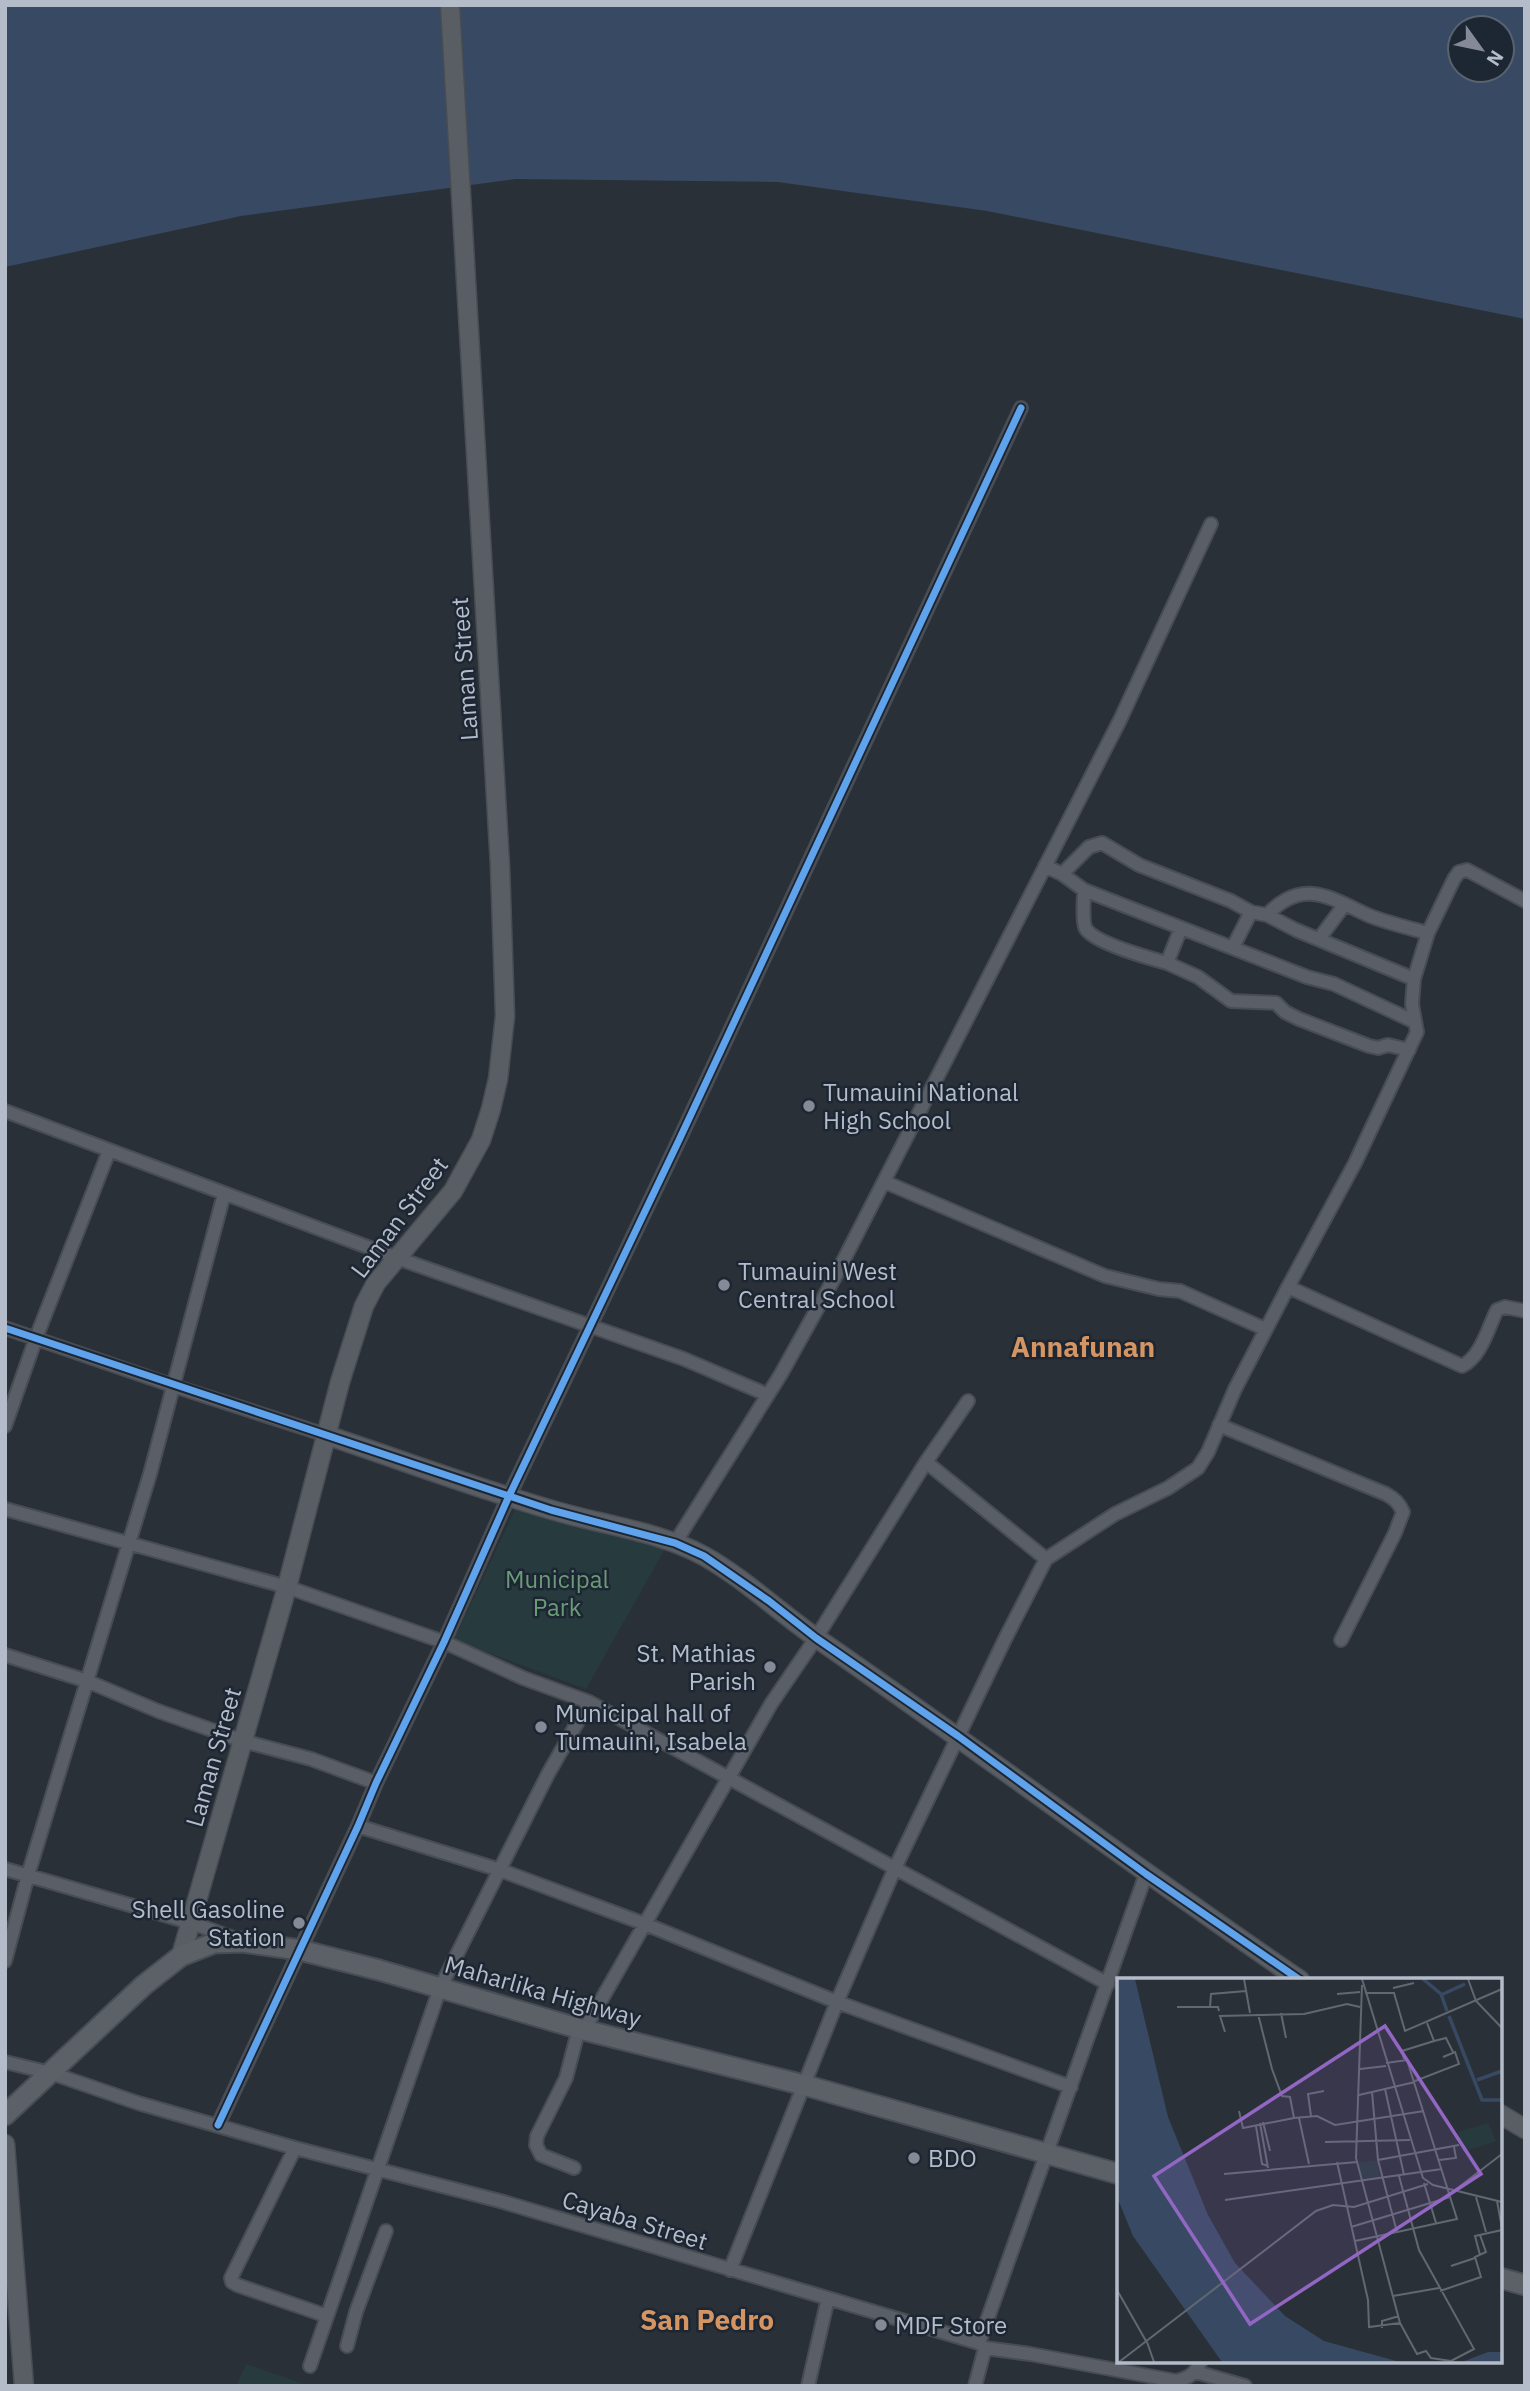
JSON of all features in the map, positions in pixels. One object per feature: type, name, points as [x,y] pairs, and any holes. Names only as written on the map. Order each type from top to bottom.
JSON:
[{"type":"main road","name":"Laman Street","points":[[181,1956],[364,1306],[376,1283],[453,1191],[481,1140],[499,1079],[505,1016],[500,866],[450,5]]},
{"type":"main road","points":[[326,1435],[551,1510],[675,1543],[723,1568],[816,1638],[958,1736],[1146,1874],[1297,1978]]},
{"type":"main road","name":"Maharlika Highway","points":[[5,2115],[144,1985],[181,1956],[214,1943],[243,1942],[300,1950],[582,2029],[804,2085],[1117,2173]]},
{"type":"main road","points":[[1502,2115],[1525,2129]]},
{"type":"main road","points":[[5,2144],[24,2386]]},
{"type":"main road","points":[[1502,2278],[1525,2284]]},
{"type":"street","points":[[218,2125],[444,1642],[509,1496],[592,1325],[1021,408]]},
{"type":"street","points":[[675,1543],[768,1395],[885,1182],[1119,720],[1211,524]]},
{"type":"street","points":[[1062,874],[1089,847],[1102,843],[1139,865],[1251,912],[1267,915],[1414,979]]},
{"type":"street","points":[[1045,866],[1084,890],[1307,977],[1334,985],[1415,1022]]},
{"type":"street","points":[[730,2270],[837,2002],[895,1868],[1046,1559],[1115,1514],[1168,1488],[1198,1468],[1208,1452],[1265,1329],[1350,1172],[1417,1032],[1412,1004],[1414,979],[1427,933],[1459,872],[1467,870],[1525,901]]},
{"type":"street","points":[[1084,890],[1084,925],[1086,930],[1097,937],[1198,977],[1231,1001],[1276,1003],[1285,1012],[1369,1046],[1378,1048],[1388,1045],[1409,1050]]},
{"type":"street","points":[[1267,915],[1291,896],[1319,893],[1395,925],[1427,933]]},
{"type":"street","points":[[1319,939],[1345,904]]},
{"type":"street","points":[[1233,947],[1251,912]]},
{"type":"street","points":[[1167,963],[1181,928]]},
{"type":"street","points":[[5,1111],[397,1258],[684,1359],[768,1395]]},
{"type":"street","points":[[5,1426],[36,1338],[109,1151]]},
{"type":"street","points":[[885,1182],[1105,1276],[1159,1289],[1180,1291],[1265,1329]]},
{"type":"street","points":[[5,1961],[28,1875],[150,1474],[223,1194]]},
{"type":"street","points":[[1288,1287],[1462,1366],[1469,1362],[1480,1347],[1497,1310],[1504,1307],[1525,1311]]},
{"type":"street","points":[[5,1328],[326,1435]]},
{"type":"street","points":[[574,2168],[541,2155],[536,2145],[537,2136],[566,2078],[582,2029],[771,1704],[968,1401]]},
{"type":"street","points":[[1219,1425],[1386,1493],[1403,1512],[1341,1640]]},
{"type":"street","points":[[926,1462],[1046,1559]]},
{"type":"street","points":[[5,1509],[286,1587],[444,1642],[523,1678],[589,1702],[1108,1984]]},
{"type":"street","points":[[5,1656],[87,1681],[158,1711],[243,1741],[311,1759],[376,1783]]},
{"type":"street","points":[[310,2366],[440,1988],[548,1774],[589,1702]]},
{"type":"street","points":[[358,1826],[500,1870],[645,1924],[837,2002],[1071,2087]]},
{"type":"street","points":[[5,1869],[192,1923],[243,1942]]},
{"type":"street","points":[[975,2386],[982,2345],[1045,2155],[1146,1874]]},
{"type":"street","name":"Cayaba Street","points":[[5,2062],[51,2073],[138,2103],[295,2148],[500,2201],[982,2345],[1176,2381],[1188,2378],[1198,2367]]},
{"type":"street","points":[[295,2148],[231,2278],[237,2285],[327,2316]]},
{"type":"street","points":[[347,2346],[356,2312],[386,2231]]},
{"type":"street","points":[[808,2386],[828,2298]]},
{"type":"street","points":[[332,2303],[356,2312]]},
{"type":"street","points":[[1198,2367],[1245,2386]]},
{"type":"green space","name":"Municipal Park","points":[[518,1503],[666,1547],[586,1689],[454,1640]]},
{"type":"green space","points":[[246,2364],[310,2386],[236,2386]]},
{"type":"water","points":[[5,5],[1525,5],[1525,319],[987,211],[778,182],[515,179],[241,216],[5,267]]},
{"type":"cycle path","points":[[218,2125],[444,1642],[509,1496],[680,1138],[1021,408]]},
{"type":"cycle path","points":[[5,1328],[551,1510],[675,1543],[704,1556],[816,1638],[958,1736],[1146,1874],[1297,1978]]},
{"type":"place","name":"Tumauini National High School","points":[[809,1106]]},
{"type":"place","name":"Tumauini West Central School","points":[[724,1285]]},
{"type":"place","name":"St. Mathias Parish","points":[[770,1667]]},
{"type":"place","name":"Municipal hall of Tumauini, Isabela","points":[[541,1727]]},
{"type":"place","name":"Shell Gasoline Station","points":[[299,1923]]},
{"type":"place","name":"BDO","points":[[914,2158]]},
{"type":"place","name":"MDF Store","points":[[881,2325]]},
{"type":"district","name":"Annafunan","points":[[1083,1346]]},
{"type":"district","name":"San Pedro","points":[[707,2319]]}]
